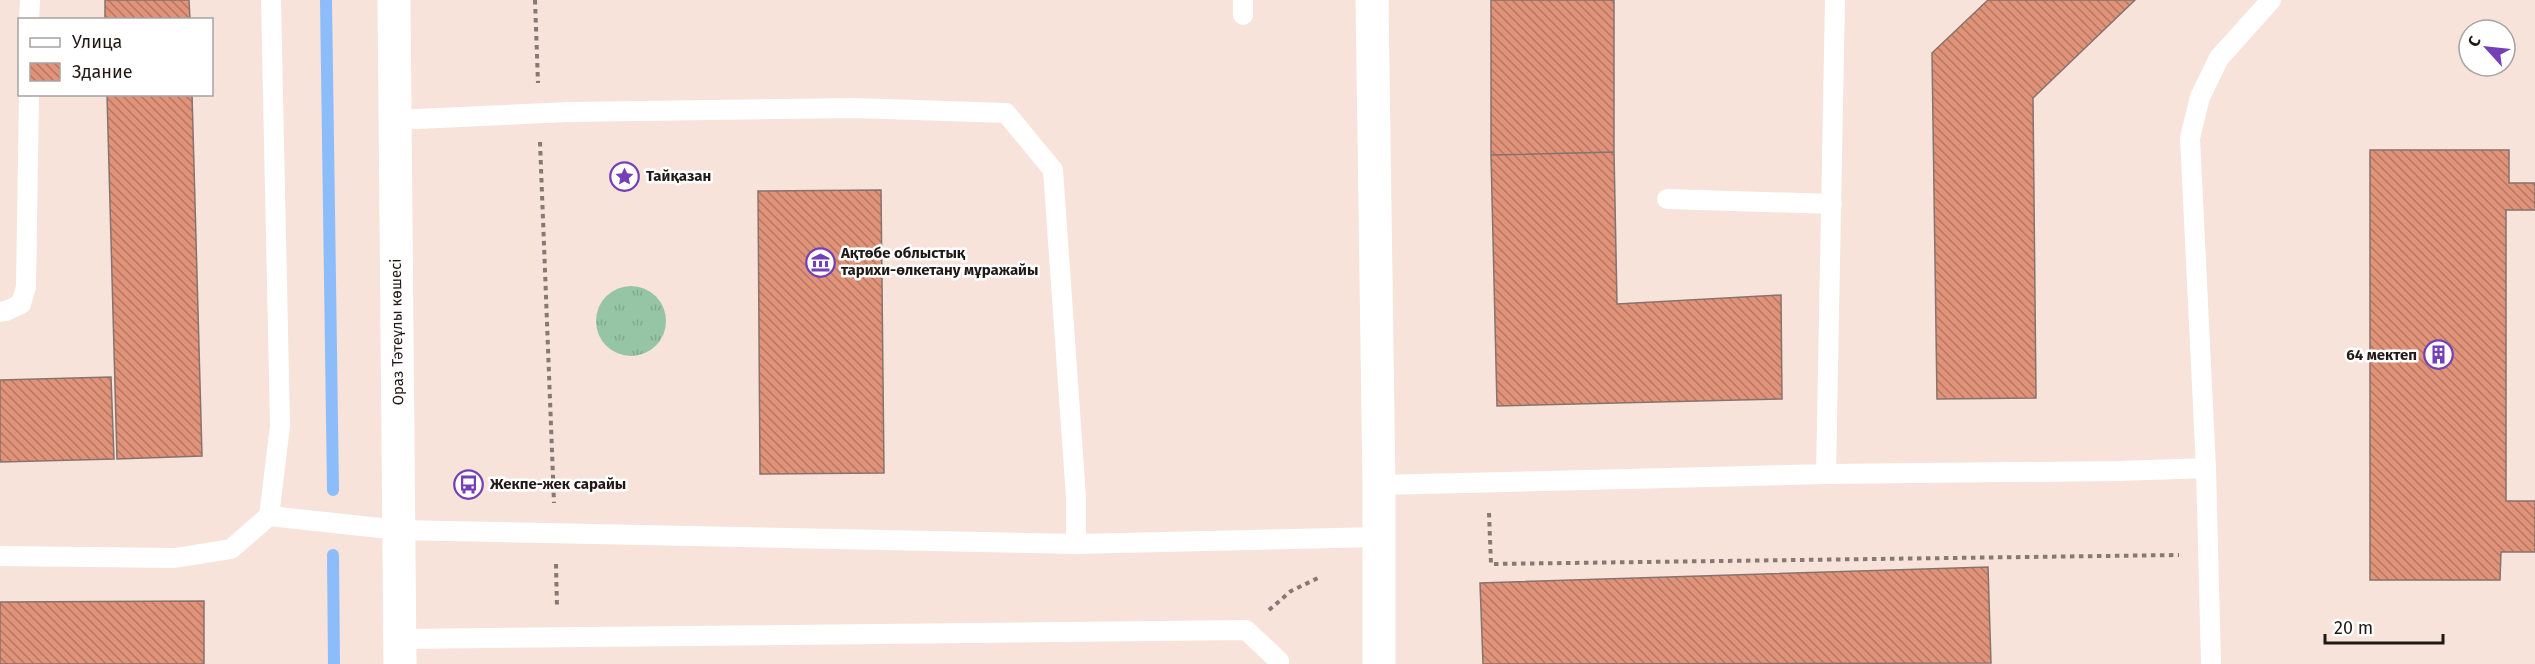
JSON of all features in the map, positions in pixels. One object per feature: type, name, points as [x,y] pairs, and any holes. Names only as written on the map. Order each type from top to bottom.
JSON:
[{"type":"street","name":"Ораз Тәтеұлы көшесі","points":[[394,0],[400,652]]},
{"type":"street","points":[[1372,0],[1379,485],[1379,664]]},
{"type":"lane","points":[[29,18],[30,0]]},
{"type":"lane","points":[[0,556],[175,558],[198,555],[231,549],[269,516],[280,426],[271,0]]},
{"type":"lane","points":[[1826,474],[1835,8],[1853,0]]},
{"type":"lane","points":[[2211,664],[2206,468],[2190,138],[2200,97],[2219,57],[2271,0]]},
{"type":"lane","points":[[0,312],[6,312],[21,304],[26,287],[28,96]]},
{"type":"lane","points":[[395,120],[539,113],[855,108],[1006,113],[1053,170],[1076,496],[1076,544]]},
{"type":"lane","points":[[1667,199],[1832,204]]},
{"type":"lane","points":[[1379,485],[1826,474],[2206,468]]},
{"type":"lane","points":[[269,516],[399,530],[1076,544],[1379,537]]},
{"type":"lane","points":[[400,652],[558,638],[1246,630],[1279,661],[1279,664]]},
{"type":"path","points":[[535,0],[558,638]]},
{"type":"path","points":[[1488,482],[1491,564],[2208,554]]},
{"type":"path","points":[[1246,630],[1291,591],[1320,577]]},
{"type":"green space","points":[[631,286],[650,292],[660,302],[666,321],[660,340],[650,350],[631,356],[612,350],[602,340],[596,321],[602,302],[612,292]]},
{"type":"building","points":[[105,0],[189,0],[190,18],[105,18]]},
{"type":"building","points":[[1491,0],[1614,0],[1614,152],[1491,155]]},
{"type":"building","points":[[1988,0],[2135,0],[2033,98],[2036,398],[1937,399],[1932,53]]},
{"type":"building","points":[[107,96],[192,96],[202,456],[117,459]]},
{"type":"building","name":"64 мектеп","points":[[2370,150],[2509,150],[2509,183],[2535,183],[2535,210],[2506,210],[2506,501],[2535,501],[2535,552],[2501,552],[2500,580],[2370,580]]},
{"type":"building","points":[[1614,152],[1617,304],[1781,295],[1782,399],[1497,406],[1491,155]]},
{"type":"building","name":"Ақтөбе облыстық тарихи-өлкетану мұражайы","points":[[881,190],[884,473],[760,474],[758,191]]},
{"type":"building","points":[[111,377],[114,459],[0,462],[0,380]]},
{"type":"building","points":[[1988,567],[1991,663],[1483,664],[1480,583]]},
{"type":"building","points":[[204,601],[204,664],[0,664],[0,602]]},
{"type":"waterway","points":[[326,0],[333,490]]},
{"type":"waterway","points":[[333,555],[334,664]]},
{"type":"place","name":"Тайқазан","points":[[625,176]]},
{"type":"place","name":"Ақтөбе облыстық тарихи-өлкетану мұражайы","points":[[820,262]]},
{"type":"place","name":"64 мектеп","points":[[2438,355]]},
{"type":"place","name":"Жекпе-жек сарайы","points":[[469,484]]}]
